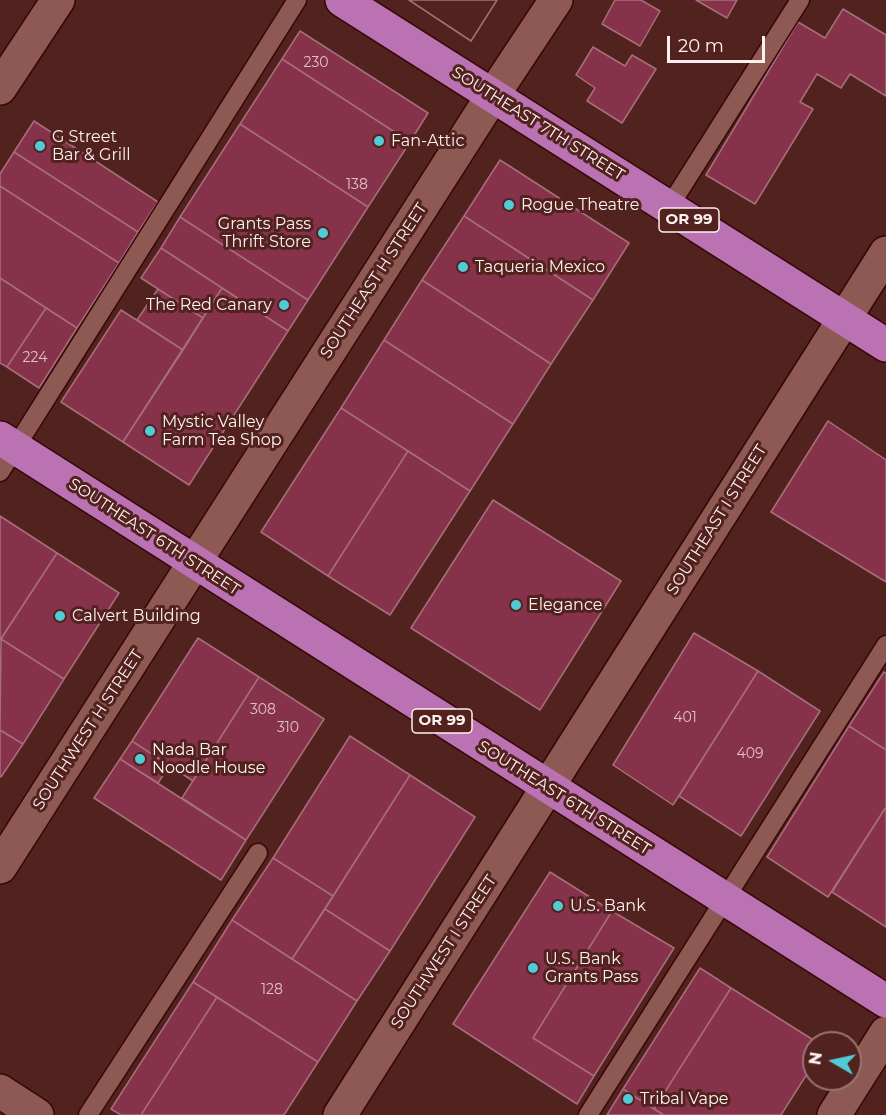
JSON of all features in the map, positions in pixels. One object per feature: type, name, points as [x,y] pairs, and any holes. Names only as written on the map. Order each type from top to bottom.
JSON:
[{"type":"highway","name":"SOUTHEAST 7TH STREET","points":[[342,0],[886,345]]},
{"type":"highway","name":"SOUTHEAST 6TH STREET","points":[[5,453],[195,563],[886,1001]]},
{"type":"street","points":[[0,88],[58,0]]},
{"type":"street","name":"SOUTHEAST H STREET","points":[[195,563],[556,0]]},
{"type":"street","name":"SOUTHEAST I STREET","points":[[549,789],[843,318],[886,253]]},
{"type":"street","name":"SOUTHWEST H STREET","points":[[0,867],[195,563]]},
{"type":"street","name":"SOUTHWEST I STREET","points":[[340,1115],[549,789]]},
{"type":"street","points":[[834,1115],[886,1033]]},
{"type":"street","points":[[0,1092],[37,1115]]},
{"type":"lane","points":[[5,453],[297,0]]},
{"type":"lane","points":[[669,207],[800,0]]},
{"type":"lane","points":[[588,1115],[886,645]]},
{"type":"lane","points":[[88,1115],[258,853]]},
{"type":"building","points":[[409,0],[497,0],[471,41]]},
{"type":"building","points":[[409,0],[497,0],[471,41]]},
{"type":"building","points":[[615,0],[641,0],[660,11],[640,46],[602,24]]},
{"type":"building","points":[[696,0],[737,0],[727,18]]},
{"type":"building","points":[[843,9],[886,35],[886,96],[850,74],[841,88],[817,74],[800,102],[813,109],[755,204],[706,175],[798,22],[825,38]]},
{"type":"building","points":[[300,31],[428,113],[410,142],[282,59]]},
{"type":"building","points":[[593,47],[625,66],[632,55],[656,69],[622,123],[587,101],[595,88],[576,75]]},
{"type":"building","points":[[282,59],[410,142],[368,207],[240,124]]},
{"type":"building","points":[[34,121],[158,202],[138,232],[14,152]]},
{"type":"building","points":[[240,124],[368,207],[308,300],[180,217]]},
{"type":"building","points":[[14,152],[138,232],[119,263],[0,186],[0,174]]},
{"type":"building","name":"Rogue Theatre","points":[[500,160],[629,243],[593,300],[464,216]]},
{"type":"building","points":[[0,186],[119,263],[77,328],[0,278]]},
{"type":"building","points":[[464,216],[593,300],[551,364],[422,280]]},
{"type":"building","points":[[180,217],[308,300],[288,331],[161,248]]},
{"type":"building","points":[[161,248],[222,288],[203,318],[141,278]]},
{"type":"building","points":[[0,278],[46,308],[7,367],[0,363]]},
{"type":"building","points":[[422,280],[551,364],[513,424],[384,340]]},
{"type":"building","points":[[222,288],[288,331],[189,485],[123,442]]},
{"type":"building","points":[[158,289],[203,318],[183,350],[137,320]]},
{"type":"building","points":[[46,308],[77,328],[39,388],[7,367]]},
{"type":"building","points":[[121,310],[183,350],[123,442],[61,402]]},
{"type":"building","points":[[384,340],[513,424],[470,491],[341,408]]},
{"type":"building","points":[[341,408],[408,451],[328,576],[261,532]]},
{"type":"building","points":[[828,421],[886,460],[886,582],[771,512]]},
{"type":"building","points":[[408,451],[470,491],[390,615],[328,576]]},
{"type":"building","name":"Elegance","points":[[493,500],[621,581],[540,710],[411,628]]},
{"type":"building","points":[[0,516],[57,553],[0,640]]},
{"type":"building","name":"Calvert Building","points":[[57,553],[119,593],[64,679],[1,639]]},
{"type":"building","points":[[694,633],[758,671],[673,805],[613,765]]},
{"type":"building","points":[[198,638],[259,677],[193,781],[132,741]]},
{"type":"building","points":[[1,639],[64,679],[23,744],[0,730]]},
{"type":"building","points":[[758,671],[820,711],[741,836],[679,796]]},
{"type":"building","points":[[884,672],[886,673],[886,750],[849,726]]},
{"type":"building","points":[[259,677],[324,719],[246,840],[182,798]]},
{"type":"building","points":[[849,726],[886,750],[886,807],[828,897],[767,857]]},
{"type":"building","points":[[0,730],[23,744],[1,777],[0,776]]},
{"type":"building","points":[[350,736],[410,775],[333,896],[273,858]]},
{"type":"building","points":[[132,741],[169,766],[158,783],[120,759]]},
{"type":"building","points":[[120,759],[246,840],[221,880],[94,798]]},
{"type":"building","points":[[410,775],[475,817],[390,951],[325,909]]},
{"type":"building","points":[[886,807],[886,927],[832,892]]},
{"type":"building","points":[[273,858],[333,896],[292,959],[232,920]]},
{"type":"building","name":"U.S. Bank Grants Pass","points":[[550,872],[612,911],[533,1038],[594,1076],[577,1104],[453,1024]]},
{"type":"building","points":[[325,909],[390,951],[357,1001],[292,959]]},
{"type":"building","points":[[612,911],[674,948],[594,1076],[533,1038]]},
{"type":"building","points":[[232,920],[357,1001],[318,1062],[193,982]]},
{"type":"building","points":[[700,968],[731,988],[654,1109],[623,1089]]},
{"type":"building","points":[[193,982],[217,997],[141,1115],[121,1115],[111,1109]]},
{"type":"building","points":[[731,988],[802,1033],[802,1082],[781,1115],[664,1115],[654,1109]]},
{"type":"building","points":[[217,997],[318,1062],[284,1115],[141,1115]]},
{"type":"building","name":"Tribal Vape","points":[[623,1089],[654,1109],[664,1115],[607,1115]]},
{"type":"place","name":"Fan-Attic","points":[[379,141]]},
{"type":"place","name":"G Street Bar & Grill","points":[[40,146]]},
{"type":"place","name":"Rogue Theatre","points":[[509,205]]},
{"type":"place","name":"Grants Pass Thrift Store","points":[[323,233]]},
{"type":"place","name":"Taqueria Mexico","points":[[463,267]]},
{"type":"place","name":"The Red Canary","points":[[284,305]]},
{"type":"place","name":"Mystic Valley Farm Tea Shop","points":[[150,431]]},
{"type":"place","name":"Elegance","points":[[516,605]]},
{"type":"place","name":"Calvert Building","points":[[60,616]]},
{"type":"place","name":"Nada Bar Noodle House","points":[[140,759]]},
{"type":"place","name":"U.S. Bank","points":[[558,906]]},
{"type":"place","name":"U.S. Bank Grants Pass","points":[[533,968]]},
{"type":"place","name":"Tribal Vape","points":[[628,1099]]}]
